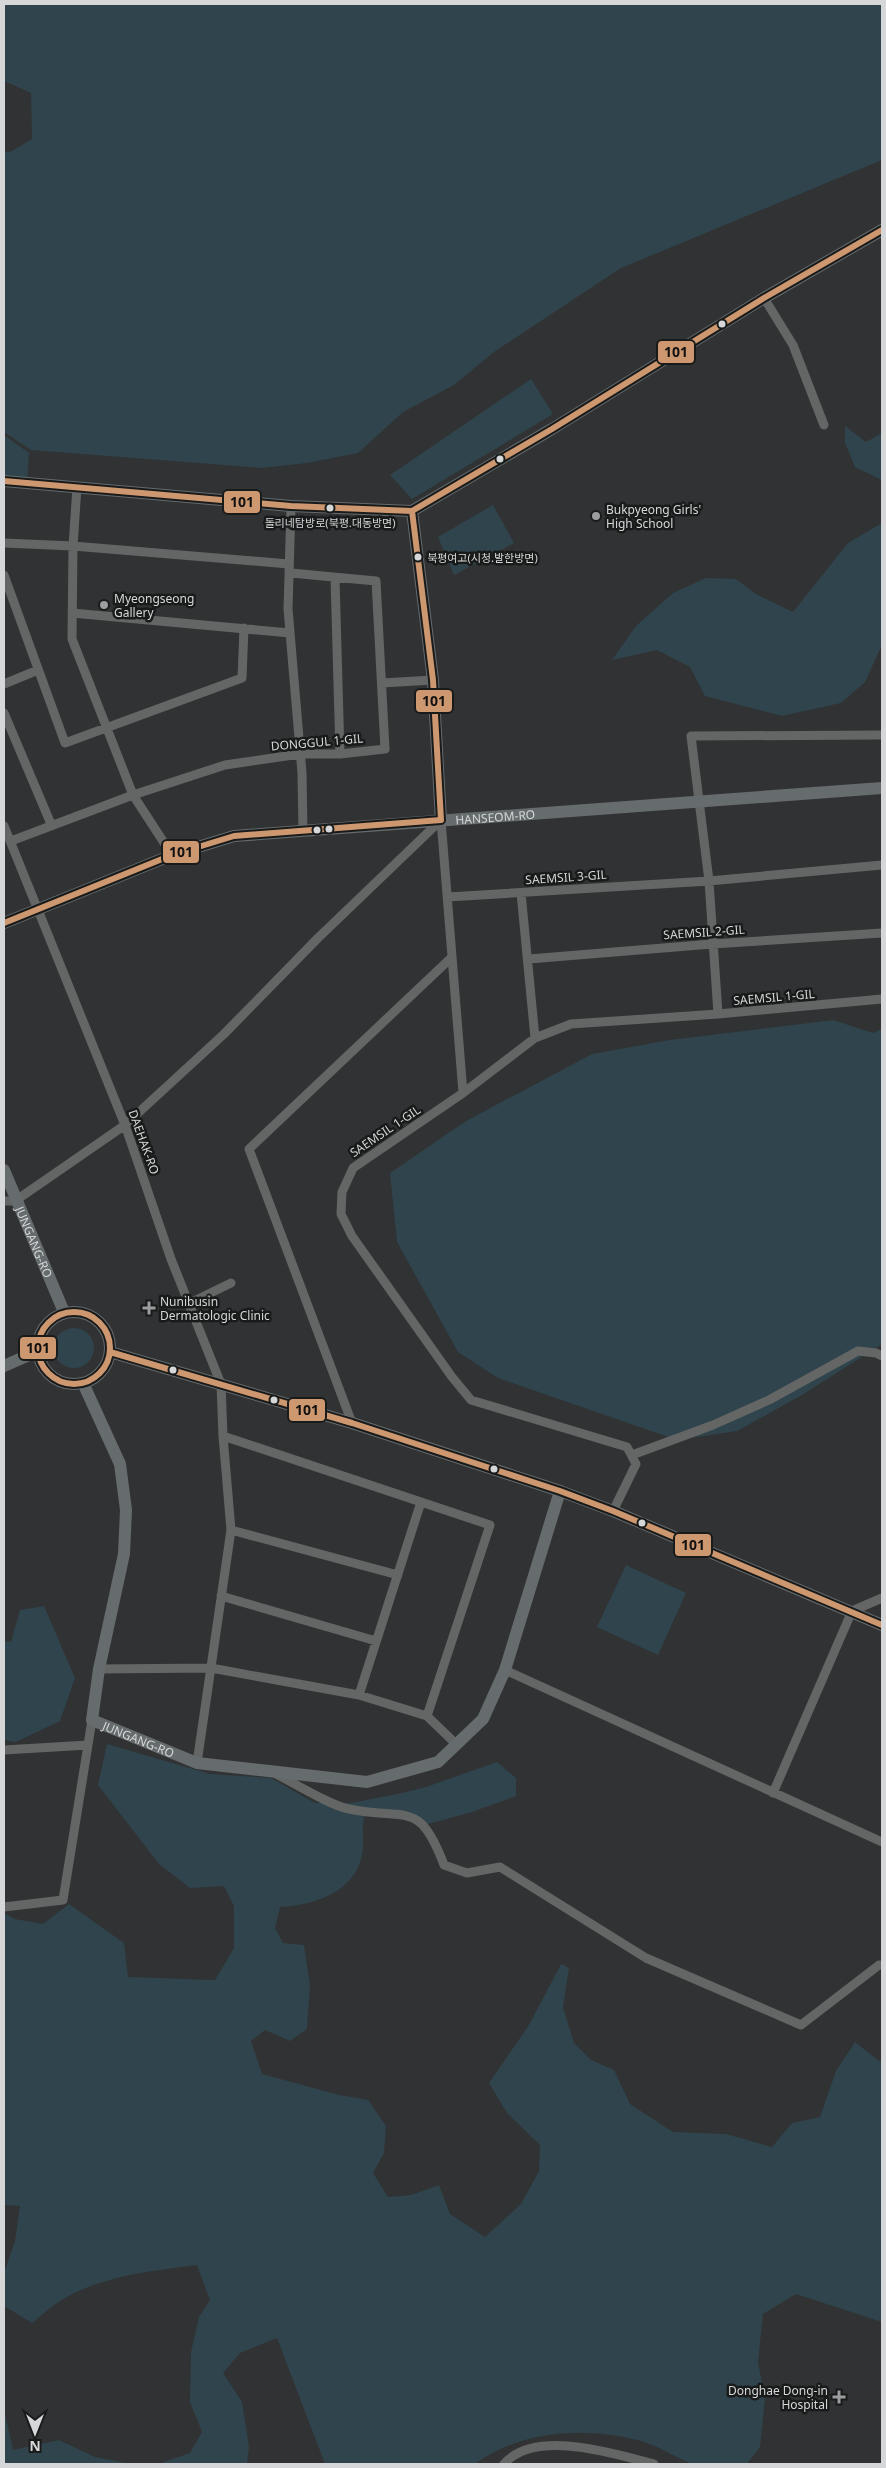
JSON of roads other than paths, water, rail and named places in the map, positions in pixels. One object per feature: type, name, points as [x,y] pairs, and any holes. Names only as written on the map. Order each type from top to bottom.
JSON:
[{"type":"street","points":[[4,481],[291,506],[412,511],[552,429],[764,298],[882,230]]},
{"type":"street","points":[[764,298],[793,345],[824,425]]},
{"type":"street","points":[[77,487],[73,546],[72,639],[133,795],[172,855]]},
{"type":"street","points":[[291,506],[288,609],[300,754],[303,832]]},
{"type":"street","points":[[412,511],[433,680],[441,820],[463,1093]]},
{"type":"street","name":"DONGGUL 1-GIL","points":[[4,543],[73,546],[290,569],[335,578],[376,581],[385,749],[340,754],[300,754],[225,765],[51,824],[11,841]]},
{"type":"street","points":[[4,575],[65,742],[242,678],[244,628]]},
{"type":"street","points":[[335,578],[340,754]]},
{"type":"street","points":[[72,613],[290,632]]},
{"type":"street","points":[[4,684],[38,670]]},
{"type":"street","points":[[382,683],[433,680]]},
{"type":"street","points":[[4,713],[51,824]]},
{"type":"street","points":[[718,1014],[708,881],[691,736],[882,735]]},
{"type":"street","name":"HANSEOM-RO","points":[[4,922],[39,910],[172,855],[234,836],[882,788]]},
{"type":"street","points":[[9,1201],[124,1125],[224,1034],[318,938],[441,820]]},
{"type":"street","name":"DAEHAK-RO","points":[[4,826],[124,1125],[170,1259],[190,1303],[221,1384],[223,1436],[231,1530],[197,1763]]},
{"type":"street","name":"SAEMSIL 3-GIL","points":[[448,897],[708,881],[882,865]]},
{"type":"street","points":[[522,893],[535,1038]]},
{"type":"street","name":"SAEMSIL 2-GIL","points":[[529,959],[712,944],[882,933]]},
{"type":"street","points":[[352,1423],[249,1149],[452,957]]},
{"type":"street","name":"SAEMSIL 1-GIL","points":[[632,1455],[626,1447],[471,1400],[452,1377],[352,1236],[341,1214],[342,1192],[352,1168],[463,1093],[535,1038],[571,1024],[718,1014],[882,999]]},
{"type":"street","name":"JUNGANG-RO","points":[[4,1170],[9,1201],[64,1312]]},
{"type":"street","points":[[190,1303],[231,1283]]},
{"type":"street","points":[[78,1311],[98,1320],[107,1332],[110,1352],[101,1372],[83,1383],[70,1384],[52,1376],[41,1364],[38,1351],[41,1332],[49,1321],[64,1312],[78,1311]]},
{"type":"street","points":[[4,1366],[38,1351]]},
{"type":"street","points":[[613,1511],[636,1464],[632,1455],[712,1425],[768,1400],[858,1351],[882,1356]]},
{"type":"street","points":[[110,1352],[352,1423],[560,1491],[613,1511],[882,1624]]},
{"type":"street","name":"JUNGANG-RO","points":[[83,1383],[120,1464],[126,1510],[124,1554],[98,1669],[92,1720],[197,1763],[367,1782],[438,1762],[456,1744]]},
{"type":"street","points":[[223,1436],[490,1525],[427,1716]]},
{"type":"street","points":[[98,1669],[211,1668],[359,1695],[427,1716],[456,1744],[483,1719],[505,1670],[560,1491]]},
{"type":"street","points":[[359,1695],[421,1502]]},
{"type":"street","points":[[231,1530],[398,1575]]},
{"type":"street","points":[[221,1596],[376,1641]]},
{"type":"street","points":[[773,1793],[852,1612],[882,1598]]},
{"type":"street","points":[[505,1670],[882,1842]]},
{"type":"street","points":[[4,1906],[63,1900],[92,1720]]},
{"type":"street","points":[[4,1750],[88,1745]]},
{"type":"street","points":[[269,1771],[348,1809],[396,1813],[417,1818],[434,1837],[444,1865],[468,1873],[500,1867],[646,1958],[802,2025],[882,1965]]},
{"type":"street","points":[[504,2464],[511,2456],[532,2448],[574,2446],[654,2464]]},
{"type":"place","name":"돌리네탐방로(북평.대동방면)","points":[[330,508]]},
{"type":"place","name":"Bukpyeong Girls' High School","points":[[596,516]]},
{"type":"place","name":"북평여고(시청.발한방면)","points":[[418,557]]},
{"type":"place","name":"Myeongseong Gallery","points":[[104,605]]},
{"type":"place","name":"Nunibusin Dermatologic Clinic","points":[[149,1308]]},
{"type":"place","name":"Donghae Dong-in Hospital","points":[[839,2397]]}]
